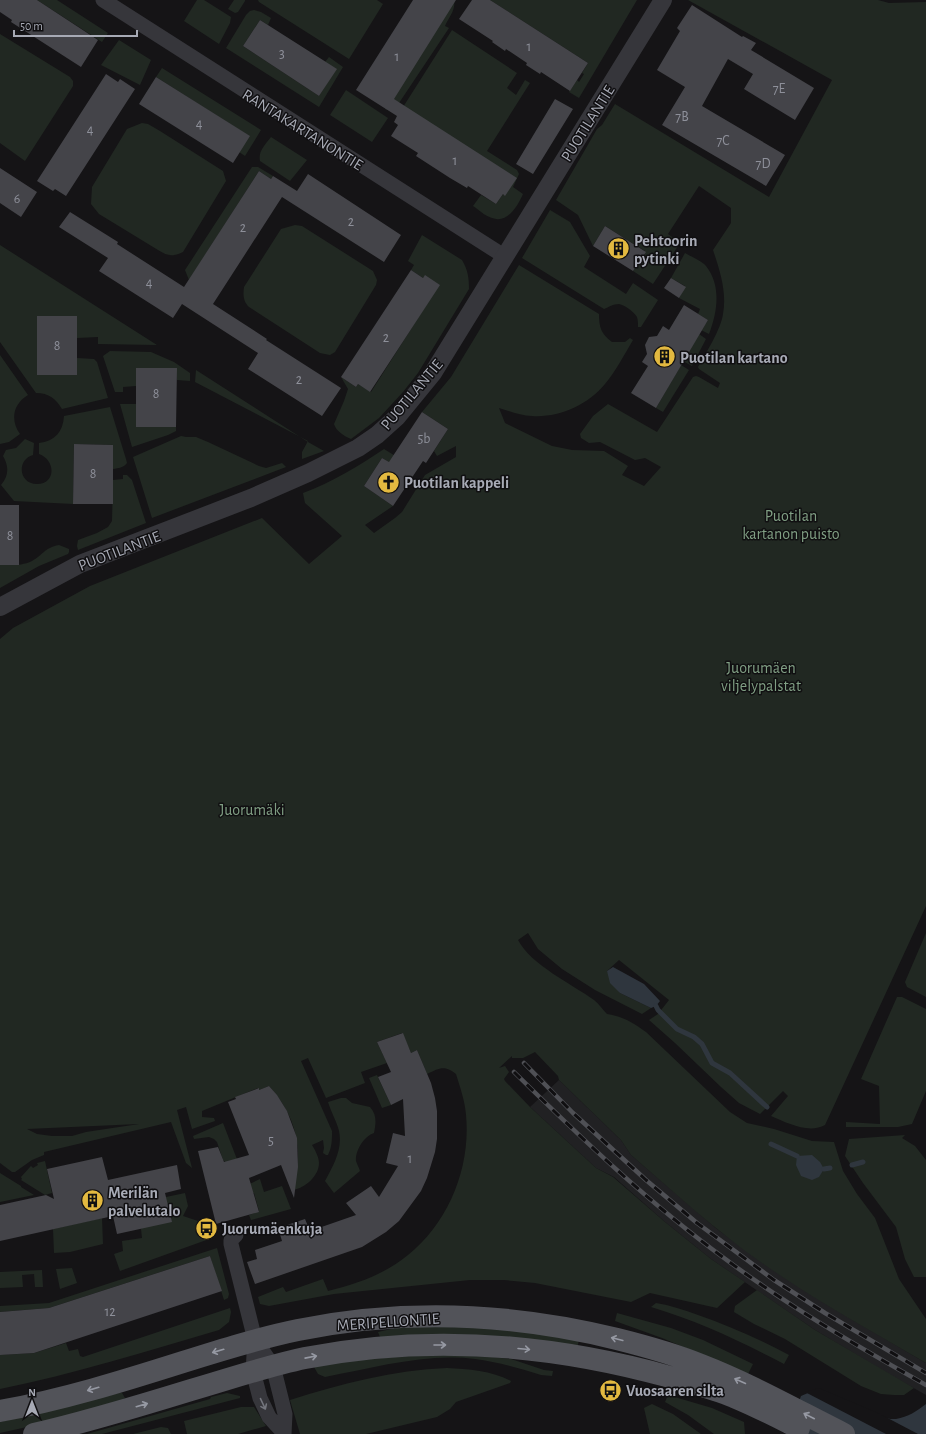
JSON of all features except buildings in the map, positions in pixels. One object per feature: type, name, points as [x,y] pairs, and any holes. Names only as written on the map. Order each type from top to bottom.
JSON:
[{"type":"main road","name":"MERIPELLONTIE","points":[[0,1411],[70,1396],[255,1340],[297,1330],[379,1318],[420,1316],[479,1317],[528,1322],[594,1333],[678,1356],[742,1382],[771,1405]]},
{"type":"main road","name":"MERIPELLONTIE","points":[[34,1434],[90,1420],[263,1369],[342,1352],[423,1344],[478,1345],[531,1349],[590,1358],[647,1371],[732,1396],[771,1405]]},
{"type":"main road","points":[[771,1405],[810,1434]]},
{"type":"main road","points":[[771,1405],[844,1434]]},
{"type":"street","name":"RANTAKARTANONTIE","points":[[103,0],[504,256]]},
{"type":"street","name":"PUOTILANTIE","points":[[0,607],[80,564],[251,498],[302,476],[358,448],[377,435],[397,417],[433,373],[663,0]]},
{"type":"street","points":[[233,1240],[255,1340],[263,1369],[285,1414],[283,1433]]},
{"type":"street","points":[[263,1369],[260,1398],[269,1417],[283,1433]]},
{"type":"shaded area","points":[[613,967],[644,984],[660,1001],[656,1006],[651,1008],[620,993],[610,983],[607,971]]},
{"type":"shaded area","points":[[559,1080],[621,1140],[631,1155],[717,1229],[763,1263],[831,1307],[926,1363],[926,1395],[815,1330],[711,1259],[665,1222],[614,1177],[596,1168],[530,1107]]},
{"type":"shaded area","points":[[812,1155],[820,1162],[824,1169],[819,1177],[812,1180],[801,1176],[796,1165],[797,1156]]},
{"type":"shaded area","points":[[808,1393],[889,1419],[904,1417],[926,1404],[926,1434],[787,1434],[801,1396]]},
{"type":"green space","points":[[37,0],[57,0],[108,33],[102,42]]},
{"type":"green space","points":[[197,0],[204,0],[231,17],[230,23],[219,44],[184,21]]},
{"type":"green space","points":[[234,0],[245,0],[238,12],[235,13],[228,9]]},
{"type":"green space","points":[[258,0],[377,0],[383,4],[349,59]]},
{"type":"green space","points":[[454,0],[453,10],[445,26],[449,28],[393,112],[385,109]]},
{"type":"green space","points":[[490,0],[637,0],[579,98],[569,92],[577,80],[579,82],[588,63]]},
{"type":"green space","points":[[688,0],[878,0],[889,3],[926,2],[926,906],[825,1125],[812,1128],[805,1128],[784,1122],[771,1116],[788,1096],[783,1091],[760,1114],[739,1103],[649,1020],[658,1014],[669,1000],[619,960],[607,971],[620,993],[651,1008],[642,1014],[595,990],[562,969],[538,949],[528,933],[518,940],[532,958],[594,1000],[607,1014],[628,1020],[646,1032],[730,1112],[747,1123],[774,1129],[812,1141],[834,1142],[843,1171],[857,1194],[875,1218],[899,1279],[926,1319],[926,1363],[802,1290],[728,1238],[631,1155],[621,1140],[559,1080],[558,1076],[535,1052],[523,1058],[512,1058],[512,1056],[499,1068],[505,1066],[509,1072],[504,1079],[505,1081],[530,1107],[596,1168],[613,1177],[711,1259],[745,1282],[717,1308],[650,1293],[631,1302],[535,1283],[504,1280],[470,1280],[334,1294],[269,1306],[260,1304],[258,1297],[283,1287],[286,1292],[323,1279],[328,1291],[360,1282],[390,1268],[408,1255],[422,1242],[435,1227],[446,1210],[461,1173],[465,1154],[467,1135],[466,1115],[463,1099],[456,1074],[448,1069],[442,1068],[427,1074],[417,1050],[411,1053],[402,1033],[377,1042],[387,1063],[361,1072],[365,1083],[326,1098],[308,1058],[301,1061],[332,1131],[332,1137],[328,1155],[323,1153],[323,1140],[312,1145],[316,1151],[319,1163],[317,1172],[310,1181],[298,1189],[293,1190],[298,1161],[296,1135],[286,1110],[279,1098],[269,1086],[259,1090],[258,1088],[202,1111],[202,1117],[214,1118],[215,1121],[192,1129],[186,1107],[177,1110],[192,1168],[186,1163],[171,1122],[44,1152],[44,1155],[32,1160],[15,1172],[12,1172],[0,1163],[0,639],[13,628],[90,586],[262,518],[309,564],[342,536],[305,503],[303,493],[345,473],[384,449],[397,457],[392,464],[382,458],[364,486],[393,506],[365,525],[374,533],[395,518],[402,512],[425,475],[456,457],[456,446],[437,456],[434,451],[448,429],[422,412],[451,377],[519,265],[599,314],[601,330],[612,342],[625,342],[630,338],[633,340],[605,384],[581,404],[572,409],[552,415],[542,416],[524,415],[499,408],[505,423],[552,446],[572,450],[604,451],[628,466],[622,475],[644,486],[661,467],[645,458],[635,460],[600,442],[589,443],[581,438],[580,434],[593,416],[608,404],[657,432],[693,377],[699,377],[718,388],[720,383],[698,367],[722,320],[724,306],[723,290],[713,250],[731,223],[731,208],[699,186],[668,234],[680,243],[653,284],[633,271],[645,251],[605,226],[593,246],[578,215],[556,200],[597,129],[602,125],[615,104],[769,197],[832,80]],"holes":[[[139,1124],[86,1132],[72,1136],[52,1136],[37,1134],[27,1129]]]},
{"type":"green space","points":[[254,10],[271,18],[268,25],[260,20],[243,46],[319,96],[336,69],[325,62],[329,57],[343,67],[319,107],[226,48],[246,15],[250,11]]},
{"type":"green space","points":[[452,30],[517,73],[507,88],[516,95],[525,80],[530,83],[487,151],[517,170],[519,174],[513,187],[523,194],[512,212],[503,218],[498,219],[489,217],[473,206],[481,195],[496,204],[503,194],[505,195],[398,115]]},
{"type":"green space","points":[[0,34],[70,77],[73,81],[73,86],[25,161],[0,143]]},
{"type":"green space","points":[[119,40],[151,60],[140,85],[101,65]]},
{"type":"green space","points":[[162,68],[261,130],[245,156],[239,152],[249,136],[156,77]]},
{"type":"green space","points":[[346,90],[388,118],[372,142],[330,115]]},
{"type":"green space","points":[[142,123],[148,124],[160,131],[223,171],[226,181],[183,252],[176,255],[167,255],[158,250],[99,214],[91,204],[92,187],[127,129]]},
{"type":"green space","points":[[271,137],[307,160],[290,181],[260,161],[261,151]]},
{"type":"green space","points":[[252,167],[258,167],[273,176],[271,179],[259,171],[189,280],[185,270]]},
{"type":"green space","points":[[550,210],[570,222],[590,256],[584,267],[626,294],[633,283],[658,300],[641,327],[638,327],[638,319],[636,315],[627,307],[617,304],[604,309],[522,258]]},
{"type":"green space","points":[[295,225],[302,226],[373,271],[377,280],[376,285],[335,352],[330,355],[320,353],[249,307],[245,300],[244,287],[281,229]]},
{"type":"green space","points":[[422,235],[462,260],[468,274],[469,289],[418,373],[379,418],[351,439],[341,433],[334,424],[348,389],[341,377],[356,387],[358,384],[371,392],[439,285],[425,276],[423,278],[411,270],[414,265],[408,261]]},
{"type":"green space","points":[[0,245],[157,345],[98,344],[98,337],[77,338],[77,316],[37,316],[77,358],[94,359],[97,362],[108,398],[62,409],[52,397],[45,394],[36,393],[0,342]]},
{"type":"green space","points":[[685,253],[706,266],[714,282],[716,291],[716,309],[709,334],[701,330],[708,320],[698,314],[700,309],[679,298],[685,286],[671,278]]},
{"type":"green space","points":[[699,334],[706,339],[692,366],[683,361]]},
{"type":"green space","points":[[110,351],[151,352],[174,362],[190,373],[190,381],[177,380],[176,368],[136,368],[136,386],[123,387],[123,392],[115,392],[103,356]]},
{"type":"green space","points":[[0,355],[28,395],[16,408],[14,418],[20,434],[9,442],[0,444]]},
{"type":"green space","points":[[681,365],[689,370],[663,412],[656,408]]},
{"type":"green space","points":[[196,370],[300,437],[195,382]]},
{"type":"green space","points":[[120,404],[136,404],[136,427],[176,427],[176,431],[132,447]]},
{"type":"green space","points":[[110,407],[126,459],[127,463],[125,465],[121,468],[113,469],[113,445],[74,444],[73,504],[14,501],[1,485],[7,475],[7,467],[3,456],[6,450],[16,448],[25,439],[34,443],[33,455],[24,462],[22,466],[23,476],[31,483],[43,483],[48,480],[52,471],[49,461],[39,454],[39,443],[50,440],[57,435],[62,427],[64,416]]},
{"type":"green space","points":[[181,436],[196,437],[259,466],[266,468],[282,463],[286,467],[152,518],[133,457]]},
{"type":"green space","points":[[308,442],[324,451],[302,459],[302,452]]},
{"type":"green space","points":[[123,475],[127,475],[132,480],[146,523],[78,550],[78,540],[108,527],[112,521],[113,480],[123,479]]},
{"type":"green space","points":[[59,545],[69,549],[68,554],[39,566],[0,588],[0,565],[28,563],[36,559],[50,548]]},
{"type":"green space","points":[[926,933],[926,997],[907,987],[905,982]]},
{"type":"green space","points":[[897,997],[902,997],[926,1009],[926,1091],[912,1124],[898,1127],[846,1127],[846,1122],[880,1124],[879,1086],[861,1079]]},
{"type":"green space","points":[[377,1075],[391,1105],[382,1108],[369,1078]]},
{"type":"green space","points":[[346,1098],[352,1103],[370,1107],[375,1116],[375,1122],[374,1133],[367,1137],[361,1144],[357,1153],[356,1161],[360,1171],[334,1193],[325,1181],[336,1157],[340,1144],[340,1138],[338,1128],[328,1102]]},
{"type":"green space","points":[[223,1123],[245,1180],[223,1160],[217,1142],[214,1139],[209,1137],[194,1139],[193,1136]]},
{"type":"green space","points":[[905,1135],[902,1138],[915,1146],[926,1160],[926,1277],[914,1277],[905,1259],[896,1227],[845,1156],[849,1139]]},
{"type":"green space","points":[[45,1161],[52,1193],[45,1195],[21,1180],[21,1177],[31,1166],[33,1168],[38,1165],[37,1163]]},
{"type":"green space","points":[[0,1173],[21,1186],[34,1195],[0,1202]]},
{"type":"green space","points":[[260,1179],[264,1192],[282,1186],[291,1209],[251,1220],[249,1215],[259,1211],[254,1193],[243,1195],[241,1188]]},
{"type":"green space","points":[[185,1193],[188,1206],[183,1216],[207,1224],[212,1238],[120,1271],[114,1254],[123,1251],[122,1241],[142,1238],[141,1229],[166,1197]]},
{"type":"green space","points":[[102,1218],[103,1244],[70,1252],[54,1253],[53,1229]]},
{"type":"green space","points":[[217,1248],[229,1294],[228,1298],[224,1300],[210,1256],[49,1308],[0,1312],[0,1306],[49,1303]]},
{"type":"green space","points":[[72,1268],[77,1283],[60,1289],[56,1269]]},
{"type":"green space","points":[[42,1270],[43,1287],[35,1287],[34,1274],[22,1275],[23,1287],[0,1288],[0,1272]]},
{"type":"green space","points":[[757,1290],[815,1330],[914,1388],[904,1395],[894,1395],[881,1394],[861,1386],[785,1339],[754,1324],[734,1312],[735,1306]]},
{"type":"green space","points":[[656,1303],[682,1310],[721,1324],[756,1338],[789,1355],[784,1364],[719,1332],[651,1307]]},
{"type":"green space","points":[[230,1308],[231,1312],[229,1322],[219,1330],[83,1369],[0,1389],[0,1355],[34,1353],[66,1343],[69,1351],[78,1349],[80,1356],[83,1357]]},
{"type":"green space","points":[[617,1313],[671,1328],[703,1340],[753,1364],[748,1374],[662,1338],[615,1321]]},
{"type":"green space","points":[[413,1324],[451,1324],[579,1338],[578,1345],[380,1337],[378,1332]]},
{"type":"green space","points":[[450,1352],[511,1359],[544,1370],[553,1371],[552,1376],[541,1375],[492,1362],[456,1358],[437,1358],[400,1362],[325,1377],[318,1374],[314,1367],[338,1362]]},
{"type":"green space","points":[[447,1368],[488,1373],[511,1381],[510,1383],[456,1402],[450,1409],[437,1417],[366,1434],[300,1434],[290,1400],[387,1375],[427,1369]]},
{"type":"green space","points":[[122,1393],[125,1398],[114,1404],[0,1433],[0,1422]]},
{"type":"green space","points":[[227,1393],[240,1396],[240,1398],[102,1434],[87,1434],[210,1399],[211,1397]]},
{"type":"green space","points":[[668,1395],[712,1408],[744,1422],[745,1434],[714,1434],[688,1415],[665,1402]]},
{"type":"green space","points":[[652,1404],[673,1414],[701,1434],[650,1434],[644,1408]]},
{"type":"green space","points":[[241,1407],[254,1407],[266,1426],[238,1434],[187,1434],[184,1421]]},
{"type":"green space","points":[[161,1427],[168,1428],[171,1434],[133,1434]]},
{"type":"pier","points":[[819,1388],[880,1414],[918,1434],[886,1434],[805,1392]]},
{"type":"waterway","points":[[656,1006],[658,1010],[677,1029],[694,1037],[702,1044],[712,1063],[730,1073],[767,1107]]},
{"type":"waterway","points":[[771,1144],[797,1156]]},
{"type":"waterway","points":[[852,1165],[863,1162]]},
{"type":"waterway","points":[[824,1169],[830,1168]]},
{"type":"railway","points":[[524,1063],[573,1113],[646,1180],[697,1223],[774,1280],[825,1313],[926,1373]]},
{"type":"railway","points":[[514,1072],[616,1169],[696,1237],[773,1293],[926,1385]]},
{"type":"place","name":"Pehtoorin pytinki","points":[[619,249]]},
{"type":"place","name":"Puotilan kartano","points":[[665,357]]},
{"type":"place","name":"Puotilan kappeli","points":[[388,482]]},
{"type":"place","name":"Merilän palvelutalo","points":[[92,1201]]},
{"type":"place","name":"Juorumäenkuja","points":[[206,1228]]},
{"type":"place","name":"Vuosaaren silta","points":[[611,1390]]},
{"type":"park label","name":"Puotilan kartanon puisto","points":[[791,524]]},
{"type":"park label","name":"Juorumäen viljelypalstat","points":[[761,676]]},
{"type":"park label","name":"Juorumäki","points":[[252,809]]}]
